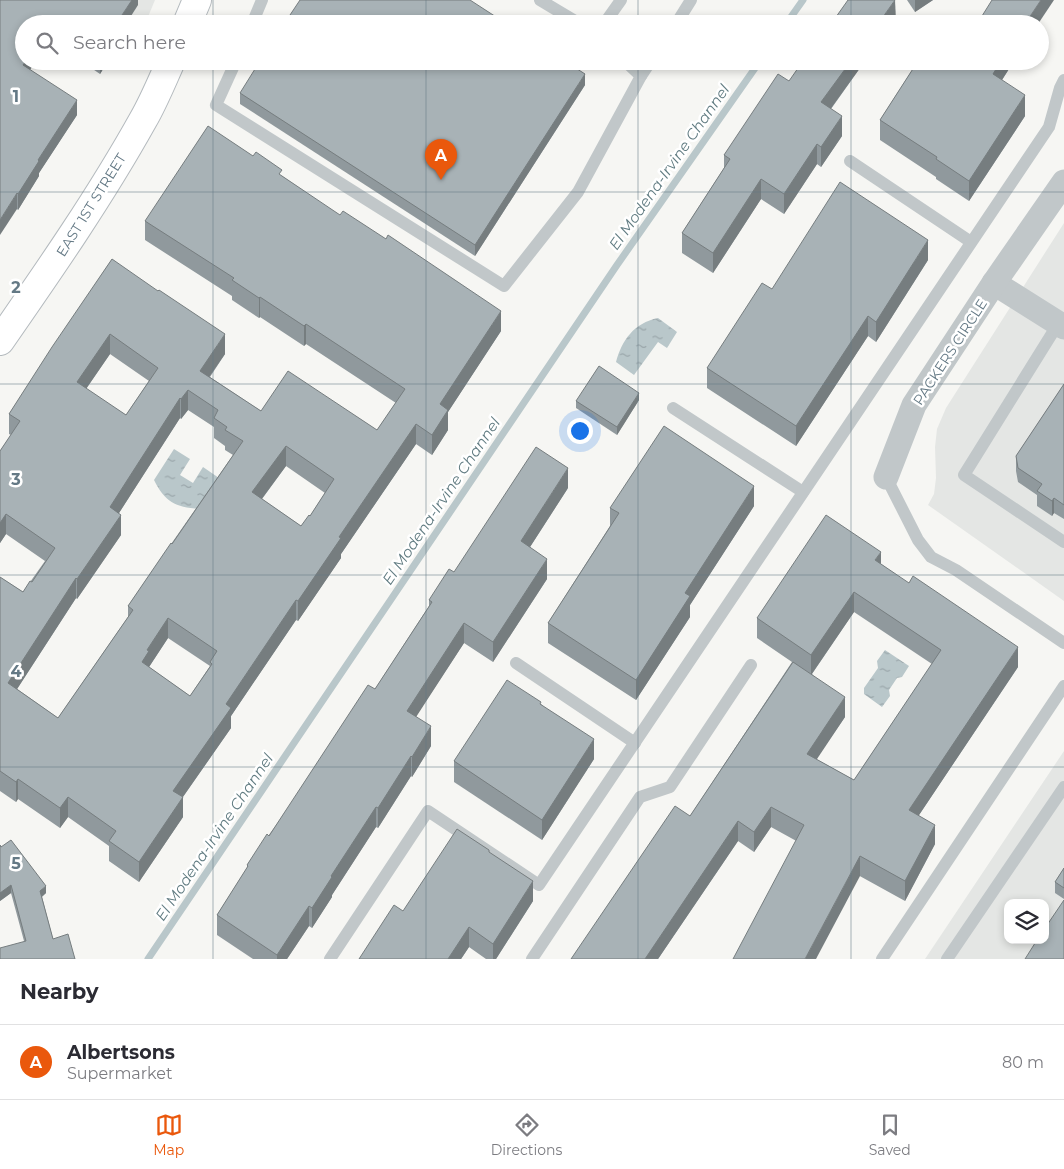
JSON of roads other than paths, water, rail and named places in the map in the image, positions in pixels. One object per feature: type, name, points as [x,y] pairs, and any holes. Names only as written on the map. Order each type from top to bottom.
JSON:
[{"type":"main road","points":[[191,15],[197,0]]},
{"type":"main road","name":"EAST 1ST STREET","points":[[0,342],[100,195],[144,118],[167,70]]},
{"type":"street","name":"PACKERS CIRCLE","points":[[886,478],[914,405],[994,283],[1064,182]]},
{"type":"street","name":"PACKERS CIRCLE","points":[[994,283],[1061,326]]},
{"type":"lane","points":[[256,15],[262,0]]},
{"type":"lane","points":[[540,0],[565,15]]},
{"type":"lane","points":[[610,15],[621,0]]},
{"type":"lane","points":[[682,15],[692,0]]},
{"type":"lane","points":[[232,70],[216,105],[504,286],[578,192],[645,70]]},
{"type":"lane","points":[[635,70],[641,76]]},
{"type":"lane","points":[[330,959],[428,811],[539,885],[1049,127],[1064,80]]},
{"type":"lane","points":[[850,161],[971,242]]},
{"type":"lane","points":[[1061,326],[964,475],[1064,542]]},
{"type":"lane","points":[[673,408],[803,492]]},
{"type":"lane","points":[[886,478],[918,540],[931,557],[956,570],[1064,643]]},
{"type":"lane","points":[[516,664],[635,743]]},
{"type":"lane","points":[[532,959],[640,797],[670,788],[751,665]]},
{"type":"lane","points":[[882,959],[1064,686]]},
{"type":"lane","points":[[947,959],[1064,787]]},
{"type":"water","points":[[658,318],[677,332],[667,348],[658,342],[634,375],[616,362],[619,354],[626,340],[636,328]]},
{"type":"water","points":[[174,449],[190,459],[180,475],[193,483],[203,467],[219,478],[199,509],[183,507],[172,502],[162,494],[154,480]]},
{"type":"water","points":[[885,650],[909,666],[902,677],[897,678],[889,690],[890,696],[882,707],[864,694],[864,688],[878,668],[877,661]]},
{"type":"waterway","name":"El Modena-Irvine Channel","points":[[792,15],[803,0]]},
{"type":"waterway","name":"El Modena-Irvine Channel","points":[[148,959],[617,265],[754,70]]},
{"type":"place","name":"Albertsons","points":[[441,180]]}]
